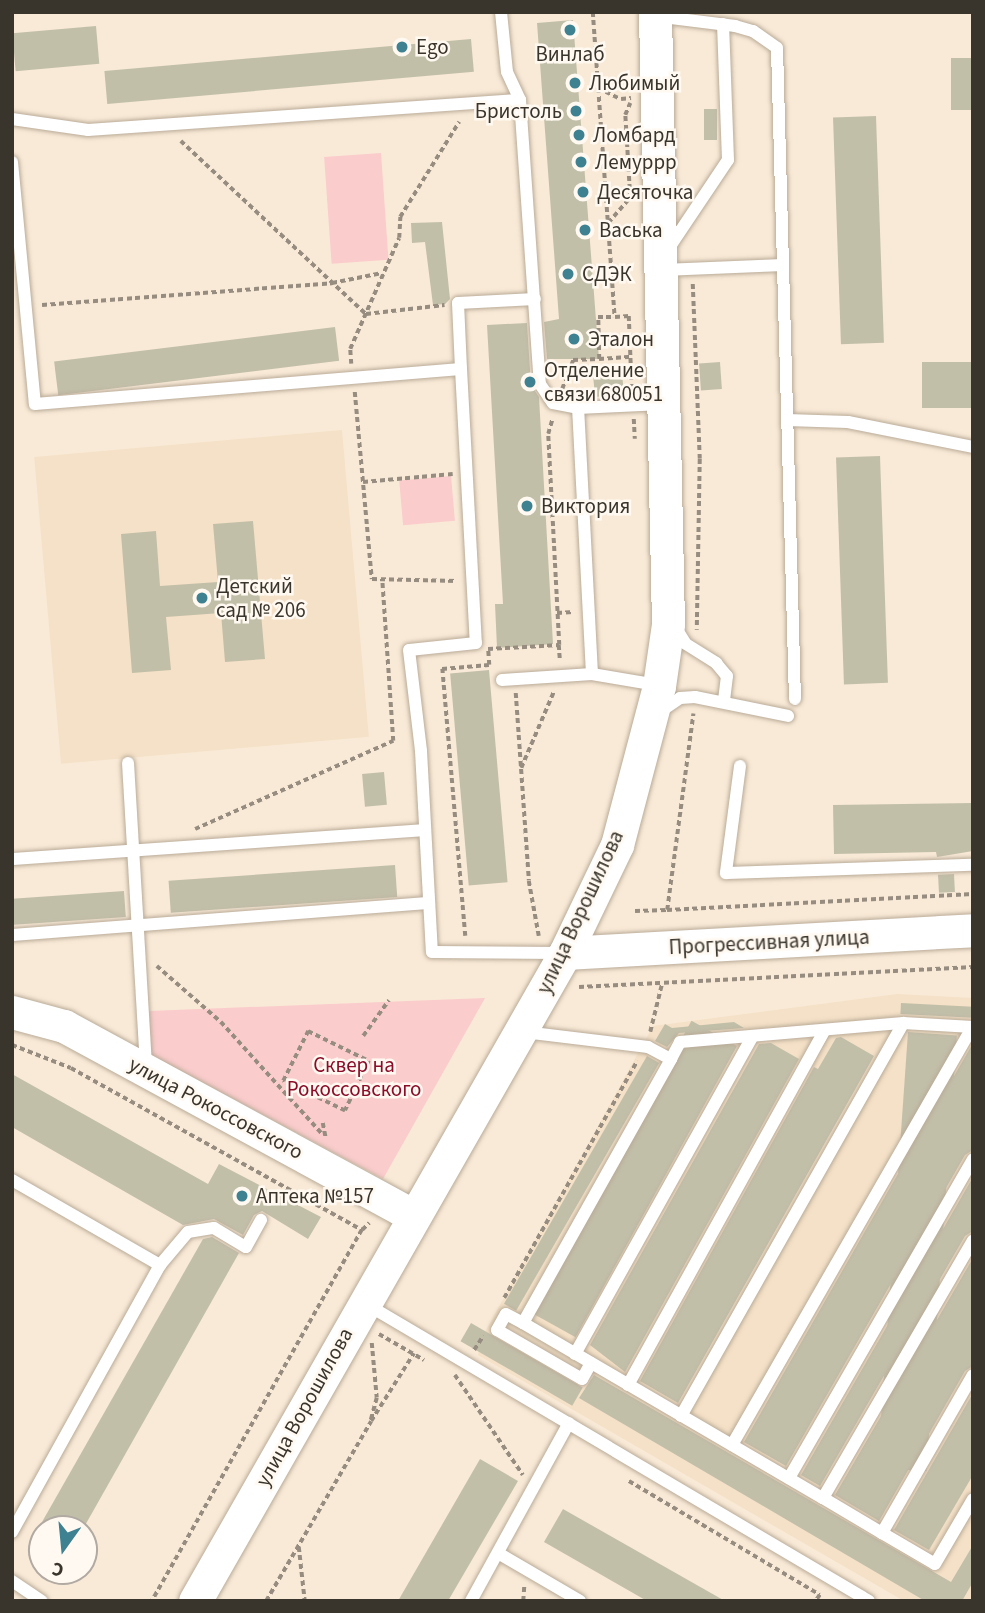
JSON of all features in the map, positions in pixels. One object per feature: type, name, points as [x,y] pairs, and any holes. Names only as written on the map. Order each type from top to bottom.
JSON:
[{"type":"main road","name":"улица Ворошилова","points":[[195,1601],[365,1315],[414,1216],[520,1032],[553,947],[617,845],[659,686],[667,613],[666,410],[673,265],[655,14]]},
{"type":"main road","name":"Прогрессивная улица","points":[[553,947],[973,930]]},
{"type":"main road","name":"улица Рокоссовского","points":[[12,1012],[64,1026],[414,1216]]},
{"type":"lane","points":[[501,12],[507,72],[520,100],[540,384],[557,405],[666,410]]},
{"type":"lane","points":[[655,14],[726,21],[753,31],[777,48],[795,699]]},
{"type":"lane","points":[[726,21],[728,160],[673,265],[783,265]]},
{"type":"lane","points":[[12,119],[88,130],[520,100]]},
{"type":"lane","points":[[12,162],[35,404],[354,387],[461,369]]},
{"type":"lane","points":[[535,299],[458,303],[476,643],[409,650],[421,751],[423,830],[432,952],[553,947]]},
{"type":"lane","points":[[578,408],[592,674]]},
{"type":"lane","points":[[787,420],[848,422],[973,447]]},
{"type":"lane","points":[[667,613],[687,644],[700,656],[716,663],[727,676],[724,701]]},
{"type":"lane","points":[[508,679],[592,674],[659,686]]},
{"type":"lane","points":[[649,724],[680,698],[695,697],[788,716]]},
{"type":"lane","points":[[128,763],[146,1071]]},
{"type":"lane","points":[[740,766],[726,873],[973,865]]},
{"type":"lane","points":[[12,859],[423,830]]},
{"type":"lane","points":[[12,935],[428,903]]},
{"type":"lane","points":[[681,1416],[904,1023]]},
{"type":"lane","points":[[523,1323],[680,1042],[904,1023],[973,1027],[732,1445]]},
{"type":"lane","points":[[628,1385],[825,1030]]},
{"type":"lane","points":[[520,1032],[644,1047],[671,1059]]},
{"type":"lane","points":[[575,1354],[752,1036]]},
{"type":"lane","points":[[789,1478],[973,1158]]},
{"type":"lane","points":[[12,1180],[160,1265]]},
{"type":"lane","points":[[12,1532],[160,1265],[188,1232],[214,1228],[246,1247],[261,1220]]},
{"type":"lane","points":[[823,1498],[973,1240]]},
{"type":"lane","points":[[591,1363],[582,1379],[497,1330],[506,1314],[523,1323],[935,1564],[973,1499]]},
{"type":"lane","points":[[365,1315],[459,1358],[869,1601]]},
{"type":"lane","points":[[882,1533],[973,1376]]},
{"type":"lane","points":[[471,1601],[569,1423]]},
{"type":"lane","points":[[498,1553],[580,1601]]},
{"type":"lane","points":[[12,1581],[42,1601]]},
{"type":"path","points":[[282,12],[368,12]]},
{"type":"path","points":[[593,12],[596,65]]},
{"type":"path","points":[[598,88],[621,99],[634,98],[625,115],[629,198],[608,224]]},
{"type":"path","points":[[464,581],[372,579],[350,349],[399,238],[400,217],[469,105]]},
{"type":"path","points":[[164,125],[366,314],[458,303]]},
{"type":"path","points":[[673,265],[700,656]]},
{"type":"path","points":[[26,306],[332,283],[384,273]]},
{"type":"path","points":[[599,359],[598,317],[615,317]]},
{"type":"path","points":[[466,952],[442,669],[489,665],[488,649],[559,645],[548,434],[573,360],[631,357]]},
{"type":"path","points":[[354,387],[367,391]]},
{"type":"path","points":[[363,482],[458,473]]},
{"type":"path","points":[[193,830],[393,741],[382,579]]},
{"type":"path","points":[[521,769],[561,675]]},
{"type":"path","points":[[508,679],[521,769],[529,881],[553,947]]},
{"type":"path","points":[[667,910],[695,697]]},
{"type":"path","points":[[635,911],[973,894]]},
{"type":"path","points":[[153,924],[155,965],[221,1022],[326,1139]]},
{"type":"path","points":[[579,987],[973,967]]},
{"type":"path","points":[[500,1305],[644,1047],[662,983]]},
{"type":"path","points":[[363,1036],[389,1000]]},
{"type":"path","points":[[308,1031],[369,1060],[345,1111],[283,1081],[308,1031]]},
{"type":"path","points":[[12,1045],[71,1068],[362,1230],[152,1601]]},
{"type":"path","points":[[365,1315],[414,1354],[434,1366]]},
{"type":"path","points":[[459,1358],[474,1350],[486,1329]]},
{"type":"path","points":[[370,1337],[377,1398],[371,1422]]},
{"type":"path","points":[[266,1601],[414,1354]]},
{"type":"path","points":[[444,1372],[478,1391]]},
{"type":"path","points":[[454,1378],[532,1492]]},
{"type":"path","points":[[619,1475],[820,1595],[817,1601]]},
{"type":"path","points":[[298,1545],[305,1601]]},
{"type":"shaded area","name":"Детский сад № 206","points":[[342,430],[369,737],[61,764],[34,457]]},
{"type":"shaded area","points":[[897,994],[973,998],[973,1601],[904,1601],[478,1355],[480,1341],[653,1026]]},
{"type":"green space","points":[[381,153],[388,260],[332,264],[324,157]]},
{"type":"green space","points":[[451,476],[455,521],[403,525],[399,481]]},
{"type":"green space","name":"Сквер на Рокоссовского","points":[[485,998],[383,1179],[151,1055],[149,1011]]},
{"type":"building","points":[[573,20],[599,359],[547,359],[544,322],[559,319],[537,23]]},
{"type":"building","points":[[96,26],[99,64],[16,71],[12,33]]},
{"type":"building","points":[[471,39],[474,72],[107,104],[104,71]]},
{"type":"building","points":[[951,58],[973,58],[973,110],[951,110]]},
{"type":"building","points":[[704,109],[717,109],[717,140],[704,140]]},
{"type":"building","points":[[876,116],[884,343],[841,344],[833,118]]},
{"type":"building","points":[[442,222],[450,299],[445,304],[433,305],[425,242],[412,243],[411,223]]},
{"type":"building","points":[[527,323],[531,385],[539,397],[553,644],[497,648],[495,604],[503,604],[487,325]]},
{"type":"building","points":[[335,327],[339,361],[58,395],[54,361]]},
{"type":"building","points":[[720,362],[722,389],[701,390],[699,363]]},
{"type":"building","points":[[922,362],[973,362],[973,408],[922,408]]},
{"type":"building","points":[[622,374],[624,394],[595,397],[593,377]]},
{"type":"building","points":[[880,456],[888,683],[844,684],[836,458]]},
{"type":"building","points":[[253,521],[265,659],[225,662],[221,613],[166,617],[171,670],[132,673],[121,534],[156,531],[160,586],[218,582],[213,524]]},
{"type":"building","points":[[489,670],[508,882],[469,886],[450,673]]},
{"type":"building","points":[[384,772],[387,805],[365,807],[362,774]]},
{"type":"building","points":[[973,803],[973,851],[937,857],[936,852],[834,854],[833,805]]},
{"type":"building","points":[[395,865],[397,897],[171,913],[169,881]]},
{"type":"building","points":[[954,874],[955,892],[939,893],[938,875]]},
{"type":"building","points":[[124,891],[126,917],[14,925],[12,899]]},
{"type":"building","points":[[901,1003],[973,1007],[972,1018],[900,1014]]},
{"type":"building","points":[[692,1021],[737,1046],[576,1337],[530,1312]]},
{"type":"building","points":[[734,1022],[744,1028],[679,1033],[667,1047],[655,1041],[665,1024],[672,1028]]},
{"type":"building","points":[[908,1032],[957,1035],[926,1471],[878,1468]]},
{"type":"building","points":[[841,1037],[874,1056],[678,1403],[640,1381],[814,1067],[818,1069],[836,1038]]},
{"type":"building","points":[[771,1043],[799,1059],[625,1372],[590,1345],[759,1044]]},
{"type":"building","points":[[973,1043],[973,1150],[965,1155],[786,1466],[744,1442]]},
{"type":"building","points":[[647,1056],[659,1063],[516,1311],[504,1304]]},
{"type":"building","points":[[12,1074],[208,1184],[219,1164],[321,1217],[308,1239],[262,1211],[254,1215],[243,1235],[214,1219],[183,1225],[12,1127]]},
{"type":"building","points":[[973,1177],[973,1231],[965,1236],[820,1486],[801,1475]]},
{"type":"building","points":[[212,1237],[239,1253],[91,1515],[46,1515],[203,1239]]},
{"type":"building","points":[[973,1258],[973,1366],[965,1371],[879,1521],[835,1495]]},
{"type":"building","points":[[471,1323],[583,1388],[572,1406],[461,1341]]},
{"type":"building","points":[[594,1375],[951,1582],[973,1545],[973,1582],[962,1601],[925,1601],[579,1398]]},
{"type":"building","points":[[973,1393],[973,1475],[929,1550],[894,1530]]},
{"type":"building","points":[[480,1459],[518,1481],[448,1601],[398,1601]]},
{"type":"building","points":[[563,1509],[725,1601],[647,1601],[544,1542]]},
{"type":"place","name":"Винлаб","points":[[570,30]]},
{"type":"place","name":"Ego","points":[[402,47]]},
{"type":"place","name":"Любимый","points":[[575,83]]},
{"type":"place","name":"Бристоль","points":[[576,111]]},
{"type":"place","name":"Ломбард","points":[[579,135]]},
{"type":"place","name":"Лемуррр","points":[[581,162]]},
{"type":"place","name":"Десяточка","points":[[583,192]]},
{"type":"place","name":"Васька","points":[[585,230]]},
{"type":"place","name":"СДЭК","points":[[568,274]]},
{"type":"place","name":"Эталон","points":[[574,339]]},
{"type":"place","name":"Отделение связи 680051","points":[[530,382]]},
{"type":"place","name":"Виктория","points":[[527,506]]},
{"type":"place","name":"Детский сад № 206","points":[[202,598]]},
{"type":"place","name":"Аптека №157","points":[[242,1196]]}]
